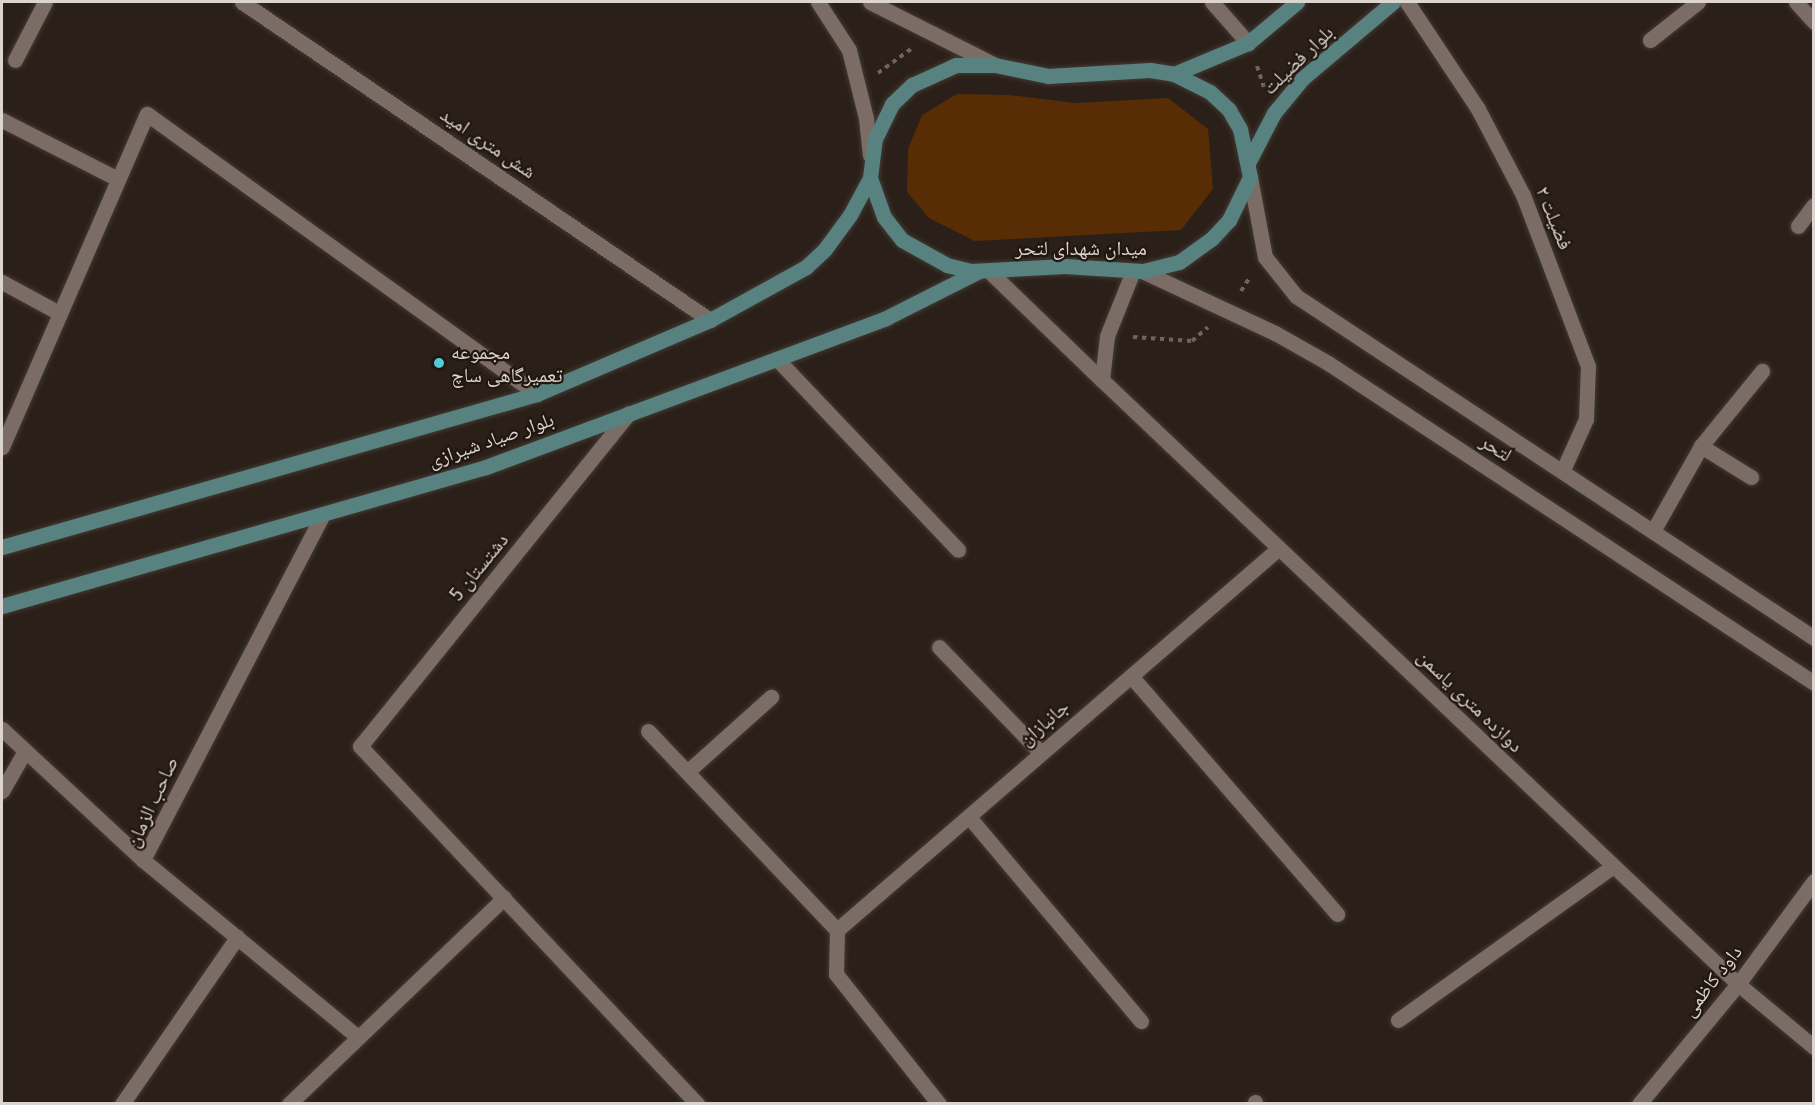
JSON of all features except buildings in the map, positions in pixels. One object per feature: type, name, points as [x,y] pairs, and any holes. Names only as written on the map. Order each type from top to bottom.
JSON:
[{"type":"main road","points":[[1174,74],[1248,43],[1297,2]]},
{"type":"main road","name":"بلوار فضیلت","points":[[1249,169],[1274,113],[1303,78],[1393,2]]},
{"type":"main road","name":"میدان شهدای لتحر","points":[[956,65],[995,65],[1048,76],[1150,70],[1174,74],[1210,92],[1224,104],[1240,129],[1249,169],[1229,220],[1204,245],[1170,267],[1138,271],[1065,266],[984,271],[947,265],[902,240],[884,217],[870,178],[871,159],[892,104],[912,84],[956,65]]},
{"type":"main road","name":"بلوار صیاد شیرازی","points":[[2,547],[537,394],[710,320],[806,267],[838,232],[870,178]]},
{"type":"main road","name":"بلوار صیاد شیرازی","points":[[2,606],[322,516],[486,467],[886,318],[984,271]]},
{"type":"street","points":[[15,60],[45,2]]},
{"type":"street","name":"شش متری امید","points":[[242,2],[710,320]]},
{"type":"street","points":[[818,2],[849,50],[858,79],[871,159]]},
{"type":"street","points":[[870,2],[995,65]]},
{"type":"street","points":[[1212,2],[1248,43]]},
{"type":"street","name":"فضیلت ۲","points":[[1407,2],[1478,109],[1523,195],[1588,366],[1586,418],[1563,470]]},
{"type":"street","points":[[1650,40],[1698,2]]},
{"type":"street","points":[[1796,2],[1811,14]]},
{"type":"street","points":[[2,447],[147,114],[537,394]]},
{"type":"street","points":[[2,120],[118,179]]},
{"type":"street","name":"لتحر","points":[[1249,169],[1265,257],[1296,296],[1563,470],[1814,638]]},
{"type":"street","points":[[1798,226],[1814,205]]},
{"type":"street","name":"دوازده متری یاسمن","points":[[984,271],[1102,380],[1738,984],[1814,1047]]},
{"type":"street","points":[[1102,380],[1107,336],[1138,271]]},
{"type":"street","name":"لتحر","points":[[1138,271],[1227,310],[1328,363],[1814,683]]},
{"type":"street","points":[[2,282],[60,313]]},
{"type":"street","points":[[777,359],[957,550]]},
{"type":"street","points":[[1653,531],[1701,446],[1762,371]]},
{"type":"street","name":"دشتستان 5","points":[[504,898],[360,746],[629,413]]},
{"type":"street","points":[[1701,446],[1751,477]]},
{"type":"street","name":"صاحب الزمان","points":[[322,516],[143,860],[358,1038]]},
{"type":"street","name":"جانبازان","points":[[837,930],[1279,548]]},
{"type":"street","points":[[939,647],[1041,753]]},
{"type":"street","points":[[1131,676],[1338,914]]},
{"type":"street","points":[[687,772],[771,697]]},
{"type":"street","points":[[2,729],[143,860]]},
{"type":"street","points":[[648,731],[837,930],[836,974],[939,1104]]},
{"type":"street","points":[[2,791],[25,751]]},
{"type":"street","points":[[969,817],[1141,1021]]},
{"type":"street","points":[[1398,1020],[1613,866]]},
{"type":"street","name":"داود کاظمی","points":[[1639,1104],[1738,984],[1814,881]]},
{"type":"street","points":[[288,1104],[504,898],[697,1104]]},
{"type":"street","points":[[122,1104],[237,937]]},
{"type":"path","points":[[858,79],[880,72],[932,34]]},
{"type":"path","points":[[1248,43],[1274,113]]},
{"type":"path","points":[[1107,336],[1192,341],[1227,310],[1265,257]]},
{"type":"shaded area","points":[[957,94],[1009,95],[1075,103],[1168,98],[1208,129],[1213,189],[1181,230],[975,241],[929,218],[907,192],[908,149],[922,115]]},
{"type":"place","name":"مجموعه تعمیرگاهی ساچ","points":[[439,363]]}]
